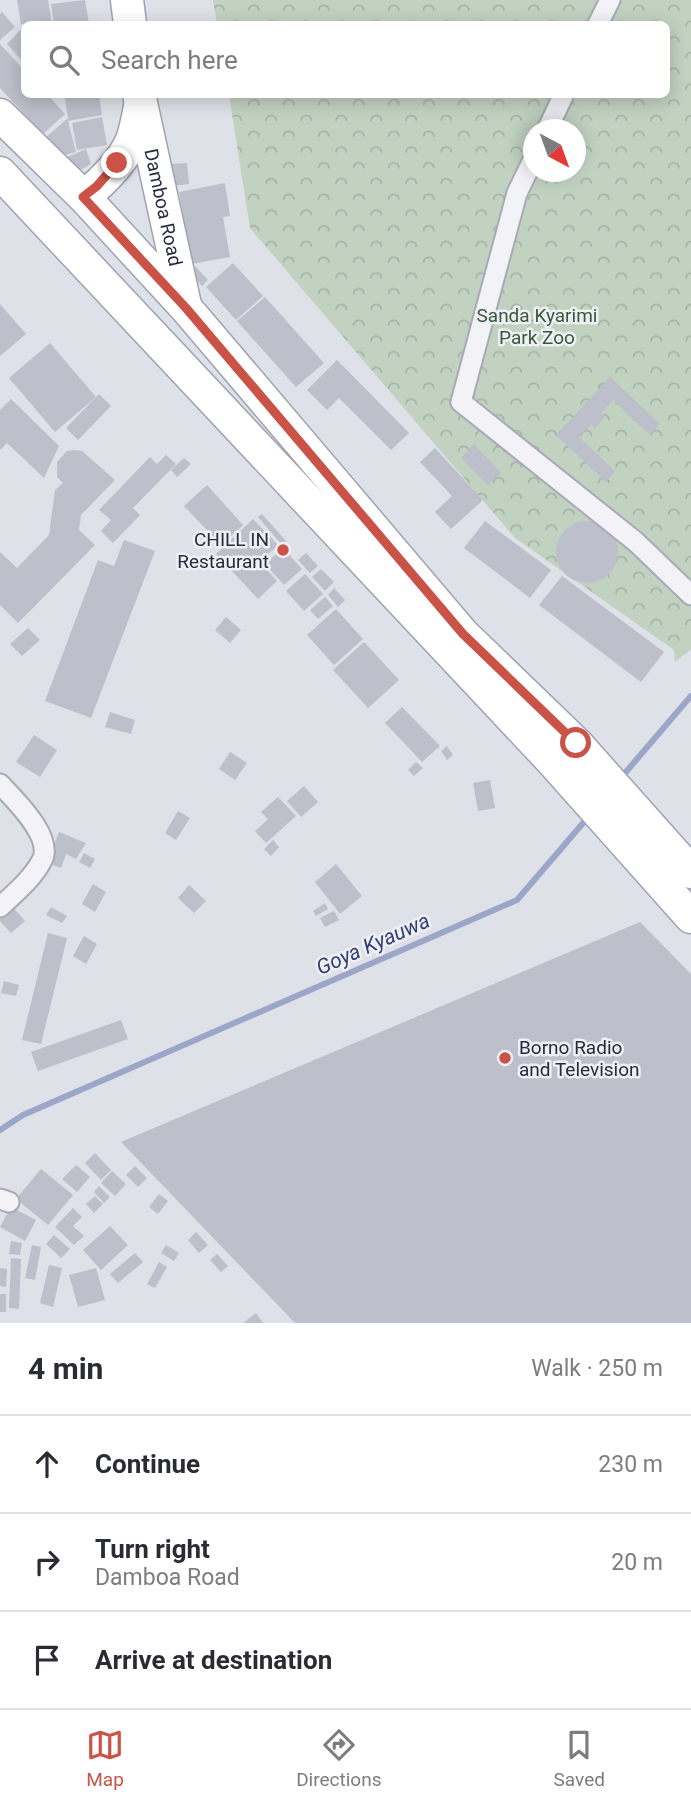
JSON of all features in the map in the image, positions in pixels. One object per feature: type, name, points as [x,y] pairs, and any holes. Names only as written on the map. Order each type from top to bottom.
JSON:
[{"type":"main road","points":[[127,0],[130,21]]},
{"type":"main road","name":"Damboa Road","points":[[83,197],[97,186],[132,141],[140,99]]},
{"type":"main road","name":"Damboa Road","points":[[140,99],[186,308]]},
{"type":"main road","points":[[0,116],[83,197],[186,308],[565,753],[691,917]]},
{"type":"main road","points":[[0,173],[565,753],[691,872]]},
{"type":"street","points":[[600,21],[610,0]]},
{"type":"street","points":[[552,119],[562,98]]},
{"type":"street","points":[[523,181],[517,193],[461,401],[636,542],[691,595]]},
{"type":"street","points":[[0,784],[31,818],[45,847],[43,861],[0,907]]},
{"type":"green space","name":"Sanda Kyarimi Park Zoo","points":[[213,0],[691,0],[691,649],[675,662],[674,650],[515,538],[250,228],[229,98],[670,98],[670,21],[216,21]]},
{"type":"building","points":[[17,0],[48,0],[52,21],[21,21],[21,24]]},
{"type":"building","points":[[85,0],[88,21],[54,21],[51,4]]},
{"type":"building","points":[[2,12],[15,27],[0,40],[0,14]]},
{"type":"building","points":[[21,29],[21,60],[7,44]]},
{"type":"building","points":[[0,44],[21,67],[21,98],[51,98],[65,114],[43,134],[0,88]]},
{"type":"building","points":[[65,98],[100,98],[102,115],[68,121],[76,152],[60,156],[45,138],[68,118]]},
{"type":"building","points":[[102,117],[107,145],[77,150],[72,123]]},
{"type":"building","points":[[86,149],[91,164],[72,175],[65,158]]},
{"type":"building","points":[[187,163],[189,184],[172,186],[171,164]]},
{"type":"building","points":[[225,183],[230,216],[223,217],[230,257],[192,264],[179,192]]},
{"type":"building","points":[[233,263],[263,296],[236,320],[206,287]]},
{"type":"building","points":[[196,267],[208,280],[202,286],[190,273]]},
{"type":"building","points":[[265,297],[324,363],[296,387],[237,321]]},
{"type":"building","points":[[0,304],[26,334],[0,356]]},
{"type":"building","points":[[50,343],[96,397],[55,432],[9,378]]},
{"type":"building","points":[[337,360],[409,433],[391,450],[339,398],[327,410],[307,390]]},
{"type":"building","points":[[610,377],[660,424],[650,435],[613,400],[601,413],[605,417],[595,428],[591,424],[579,437],[615,471],[606,482],[556,435]]},
{"type":"building","points":[[99,394],[111,406],[78,440],[66,428]]},
{"type":"building","points":[[11,399],[59,446],[44,478],[7,443],[0,450],[0,410]]},
{"type":"building","points":[[474,444],[501,473],[488,485],[461,458]]},
{"type":"building","points":[[435,448],[483,500],[451,529],[435,512],[452,496],[420,462]]},
{"type":"building","points":[[67,451],[82,451],[115,480],[81,515],[79,530],[95,545],[18,623],[0,605],[0,552],[17,568],[49,535],[55,490],[63,483],[57,477],[57,462]]},
{"type":"building","points":[[166,455],[176,464],[133,508],[140,515],[113,543],[101,531],[111,520],[99,510],[150,457],[157,464]]},
{"type":"building","points":[[184,458],[191,464],[177,477],[171,470]]},
{"type":"building","points":[[207,485],[243,525],[221,545],[184,506]]},
{"type":"building","points":[[262,514],[286,541],[282,545],[258,517]]},
{"type":"building","points":[[253,519],[278,545],[260,562],[277,581],[258,599],[216,554]]},
{"type":"building","points":[[485,521],[551,570],[530,598],[464,548]]},
{"type":"building","points":[[587,521],[609,530],[618,552],[609,574],[587,583],[565,574],[556,552],[565,530]]},
{"type":"building","points":[[124,540],[155,551],[91,718],[45,701],[98,560],[114,566]]},
{"type":"building","points":[[283,548],[302,569],[284,585],[265,564]]},
{"type":"building","points":[[306,553],[318,566],[310,573],[298,560]]},
{"type":"building","points":[[321,569],[334,582],[325,591],[312,577]]},
{"type":"building","points":[[305,574],[323,594],[304,611],[286,591]]},
{"type":"building","points":[[562,576],[664,652],[641,682],[539,605]]},
{"type":"building","points":[[334,588],[345,600],[338,607],[328,595]]},
{"type":"building","points":[[325,597],[333,606],[318,619],[310,610]]},
{"type":"building","points":[[336,609],[363,639],[334,665],[307,635]]},
{"type":"building","points":[[226,617],[241,630],[230,643],[215,630]]},
{"type":"building","points":[[28,628],[40,640],[22,656],[10,644]]},
{"type":"building","points":[[364,642],[399,680],[368,708],[333,670]]},
{"type":"building","points":[[402,707],[440,746],[422,762],[385,723]]},
{"type":"building","points":[[110,712],[135,720],[131,734],[105,727]]},
{"type":"building","points":[[34,735],[57,750],[40,777],[16,762]]},
{"type":"building","points":[[447,746],[453,755],[447,760],[441,751]]},
{"type":"building","points":[[230,752],[247,763],[235,780],[219,769]]},
{"type":"building","points":[[416,762],[423,768],[414,776],[408,770]]},
{"type":"building","points":[[490,780],[495,808],[478,811],[473,783]]},
{"type":"building","points":[[304,786],[318,802],[301,817],[287,801]]},
{"type":"building","points":[[278,797],[296,816],[266,843],[255,831],[268,819],[261,812]]},
{"type":"building","points":[[178,811],[190,818],[176,840],[165,833]]},
{"type":"building","points":[[59,832],[86,843],[76,859],[66,854],[61,868],[47,863]]},
{"type":"building","points":[[273,840],[279,847],[271,856],[264,849]]},
{"type":"building","points":[[84,853],[95,859],[90,868],[79,862]]},
{"type":"building","points":[[336,864],[362,896],[340,914],[315,882]]},
{"type":"building","points":[[93,884],[106,892],[95,912],[82,904]]},
{"type":"building","points":[[189,885],[206,901],[194,913],[178,898]]},
{"type":"building","points":[[325,903],[328,909],[316,916],[313,911]]},
{"type":"building","points":[[11,905],[25,921],[11,933],[0,921],[0,914]]},
{"type":"building","points":[[51,907],[67,916],[62,923],[46,915]]},
{"type":"building","points":[[334,911],[339,920],[325,927],[320,918]]},
{"type":"building","name":"Borno Radio and Television","points":[[640,922],[691,974],[691,1323],[295,1323],[121,1142]]},
{"type":"building","points":[[48,933],[67,938],[41,1044],[22,1040]]},
{"type":"building","points":[[84,936],[97,944],[86,964],[73,956]]},
{"type":"building","points":[[4,981],[19,985],[16,996],[1,993]]},
{"type":"building","points":[[121,1020],[128,1039],[38,1071],[31,1052]]},
{"type":"building","points":[[95,1153],[111,1170],[101,1180],[85,1163]]},
{"type":"building","points":[[76,1165],[90,1177],[77,1192],[62,1179]]},
{"type":"building","points":[[135,1166],[147,1178],[138,1187],[126,1175]]},
{"type":"building","points":[[41,1169],[73,1195],[48,1225],[16,1199]]},
{"type":"building","points":[[112,1171],[126,1184],[115,1196],[101,1183]]},
{"type":"building","points":[[99,1186],[110,1197],[104,1203],[94,1192]]},
{"type":"building","points":[[159,1194],[168,1201],[158,1214],[149,1207]]},
{"type":"building","points":[[95,1196],[103,1204],[94,1213],[86,1204]]},
{"type":"building","points":[[11,1207],[36,1220],[25,1241],[0,1227]]},
{"type":"building","points":[[73,1208],[82,1217],[73,1226],[84,1236],[74,1245],[55,1227]]},
{"type":"building","points":[[110,1226],[128,1245],[101,1270],[83,1250]]},
{"type":"building","points":[[196,1232],[208,1245],[199,1253],[188,1240]]},
{"type":"building","points":[[54,1235],[70,1249],[61,1258],[46,1244]]},
{"type":"building","points":[[11,1241],[22,1243],[20,1255],[9,1254]]},
{"type":"building","points":[[32,1245],[41,1247],[35,1280],[25,1278]]},
{"type":"building","points":[[166,1245],[179,1253],[174,1261],[161,1253]]},
{"type":"building","points":[[135,1253],[143,1262],[118,1283],[110,1274]]},
{"type":"building","points":[[217,1254],[228,1266],[221,1272],[210,1260]]},
{"type":"building","points":[[11,1258],[21,1259],[19,1309],[9,1308]]},
{"type":"building","points":[[159,1262],[167,1267],[155,1288],[147,1284]]},
{"type":"building","points":[[49,1265],[62,1268],[53,1307],[40,1303]]},
{"type":"building","points":[[0,1268],[7,1269],[6,1287],[0,1286]]},
{"type":"building","points":[[96,1268],[105,1300],[78,1307],[69,1275]]},
{"type":"building","points":[[0,1294],[6,1294],[6,1312],[0,1312]]},
{"type":"building","points":[[256,1313],[263,1323],[243,1323]]},
{"type":"waterway","name":"Goya Kyauwa","points":[[619,780],[691,696]]},
{"type":"waterway","name":"Goya Kyauwa","points":[[0,1130],[23,1115],[517,900],[590,815]]},
{"type":"place","name":"CHILL IN Restaurant","points":[[283,550]]},
{"type":"place","name":"Borno Radio and Television","points":[[505,1058]]},
{"type":"route","points":[[117,163],[97,186],[83,197],[186,308],[463,634],[576,743]]}]
